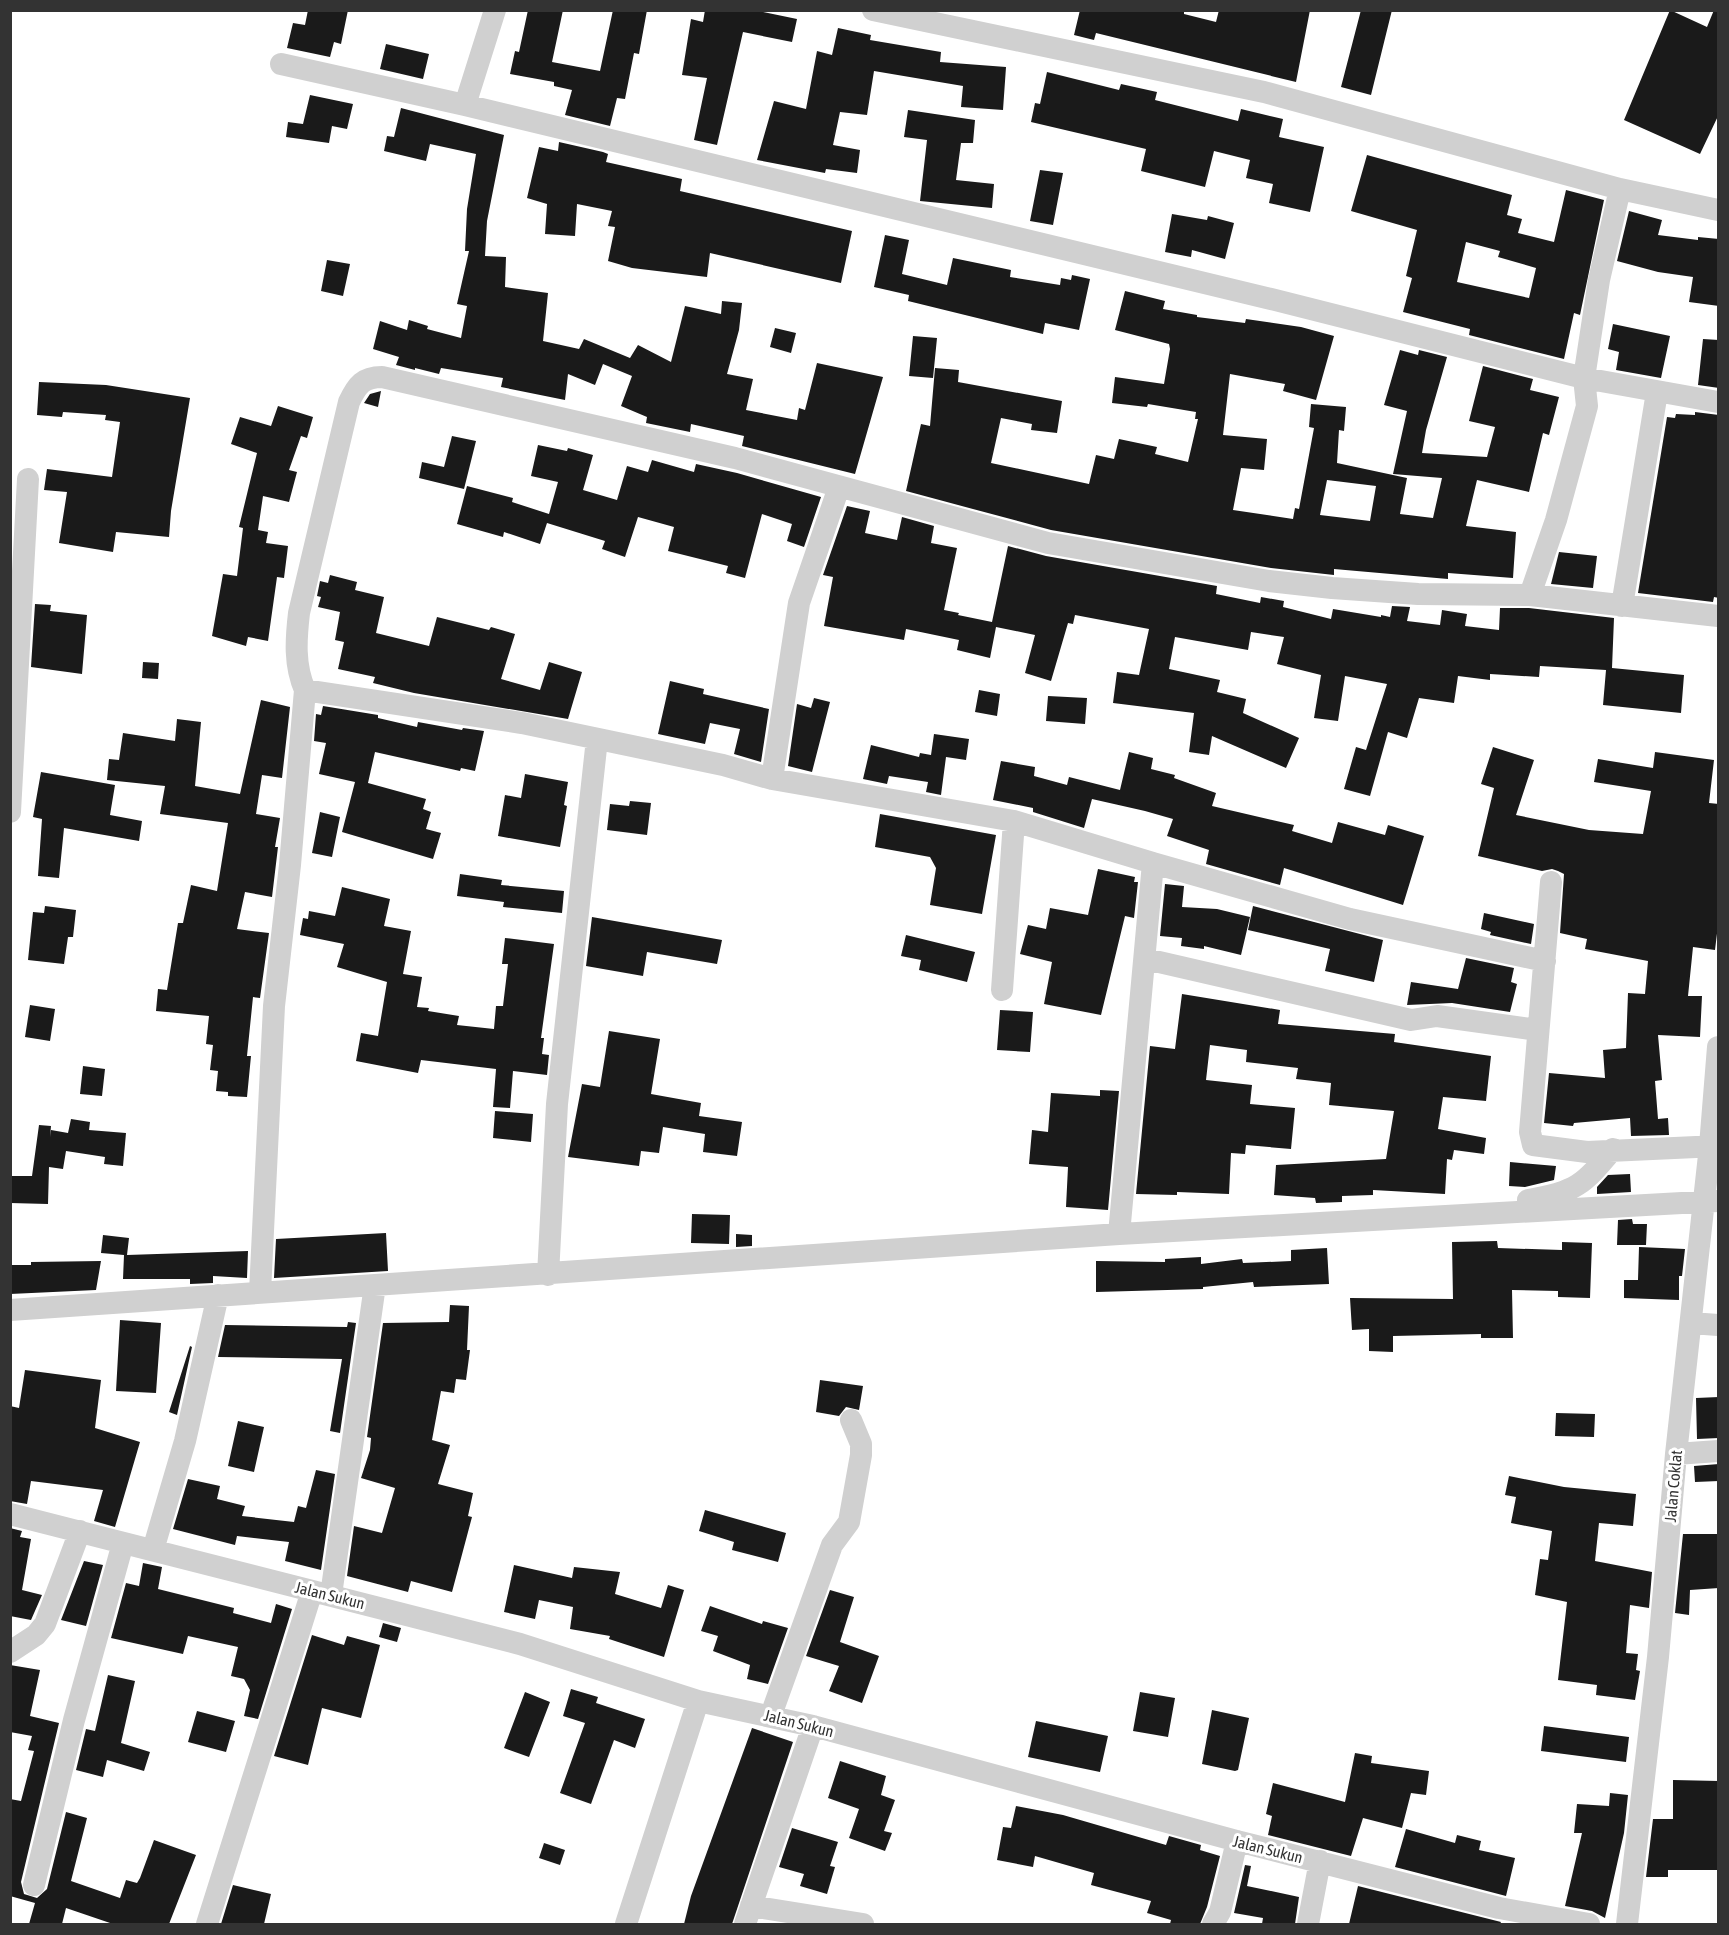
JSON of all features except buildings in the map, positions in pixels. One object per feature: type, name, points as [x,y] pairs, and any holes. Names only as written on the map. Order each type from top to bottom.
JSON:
[{"type":"street","points":[[465,105],[495,10]]},
{"type":"street","points":[[873,10],[1264,92],[1618,197],[1719,210]]},
{"type":"street","points":[[281,64],[465,105],[1293,304],[1584,378],[1719,402]]},
{"type":"street","points":[[1530,595],[1556,520],[1587,406],[1584,378],[1599,280],[1618,197]]},
{"type":"street","points":[[260,1292],[274,1006],[290,865],[304,690],[300,679],[296,644],[299,613],[350,402],[361,382],[370,377],[382,377],[723,455],[1048,543],[1269,581],[1418,594],[1530,595],[1719,616]]},
{"type":"street","points":[[1622,606],[1657,392]]},
{"type":"street","points":[[10,812],[28,479]]},
{"type":"street","points":[[772,779],[799,603],[839,487]]},
{"type":"street","points":[[304,690],[522,723],[723,765],[772,779],[1014,821],[1153,864],[1350,919],[1545,961]]},
{"type":"street","points":[[548,1275],[557,1104],[597,739]]},
{"type":"street","points":[[1002,990],[1014,821]]},
{"type":"street","points":[[1119,1234],[1153,864]]},
{"type":"street","points":[[1551,882],[1530,1132],[1533,1145],[1587,1152],[1714,1146]]},
{"type":"street","points":[[1146,959],[1411,1020],[1437,1016],[1538,1030]]},
{"type":"street","name":"Jalan Coklat","points":[[1627,1924],[1658,1657],[1676,1454],[1691,1323],[1711,1201],[1719,1047]]},
{"type":"street","points":[[1357,1223],[1389,1212],[1410,1209],[1524,1201],[1558,1195],[1575,1189],[1587,1180],[1613,1149]]},
{"type":"street","points":[[10,1310],[548,1275],[1119,1234],[1357,1223],[1711,1201]]},
{"type":"street","points":[[207,1924],[321,1593],[375,1286]]},
{"type":"street","points":[[153,1550],[201,1379],[218,1295]]},
{"type":"street","points":[[1691,1323],[1719,1325]]},
{"type":"street","points":[[771,1715],[832,1545],[849,1522],[861,1444],[851,1420]]},
{"type":"street","points":[[1676,1454],[1719,1451]]},
{"type":"street","name":"Jalan Sukun","points":[[10,1514],[520,1644],[698,1701],[771,1715],[1237,1841],[1499,1908],[1589,1924]]},
{"type":"street","points":[[10,1652],[36,1635],[45,1624],[80,1531]]},
{"type":"street","points":[[34,1885],[74,1720],[123,1543]]},
{"type":"street","points":[[626,1924],[698,1701]]},
{"type":"street","points":[[813,1726],[748,1915],[863,1924]]},
{"type":"street","points":[[1213,1924],[1220,1912],[1237,1841]]},
{"type":"street","points":[[1308,1924],[1320,1861]]}]
